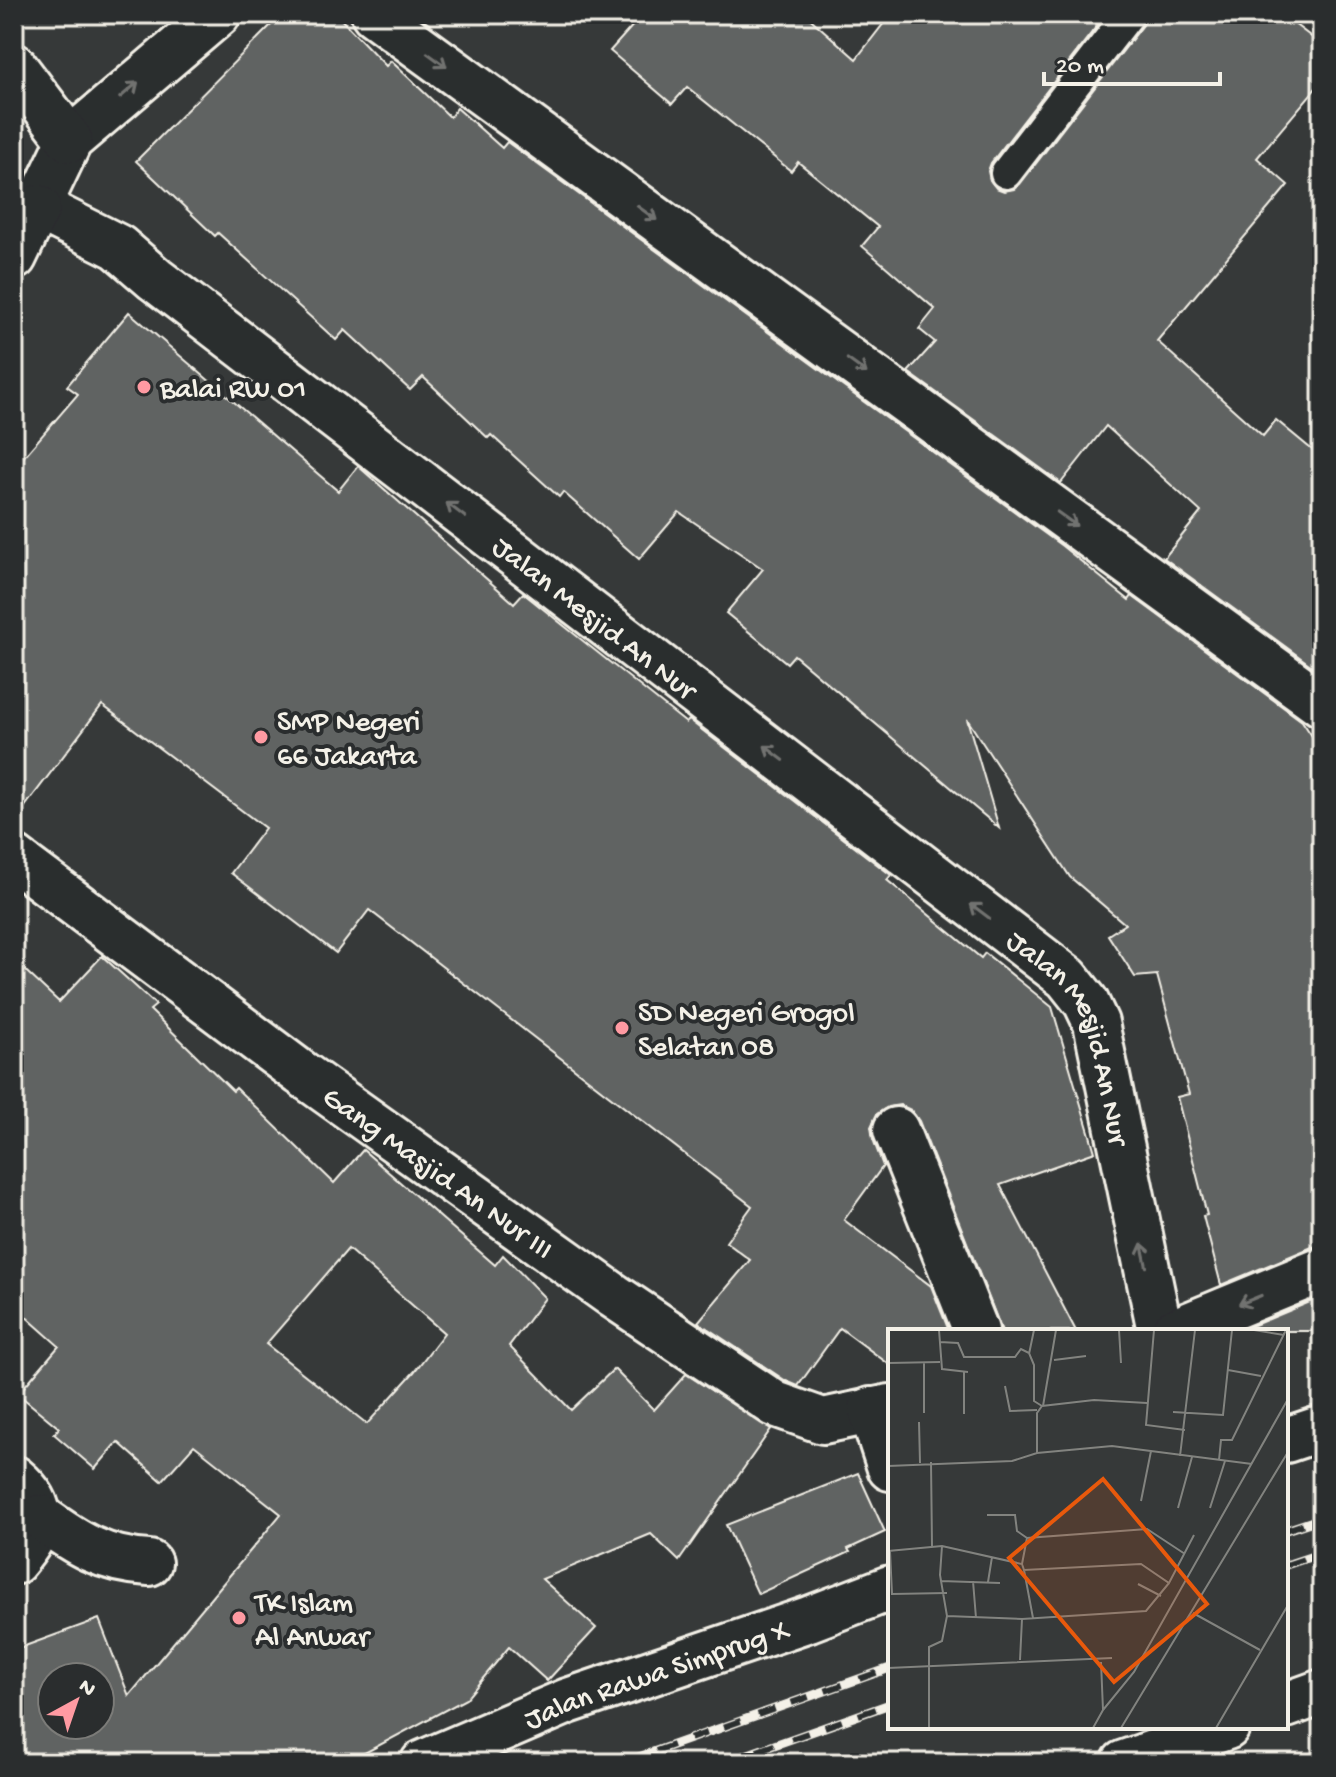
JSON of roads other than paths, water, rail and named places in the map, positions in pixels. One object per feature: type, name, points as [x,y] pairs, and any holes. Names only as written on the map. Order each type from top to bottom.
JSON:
[{"type":"street","points":[[14,257],[70,140],[218,14]]},
{"type":"street","points":[[374,14],[1322,704]]},
{"type":"street","points":[[14,66],[70,140]]},
{"type":"street","name":"Jalan Mesjid An Nur","points":[[38,207],[118,247],[155,279],[1067,978],[1086,1002],[1096,1023],[1160,1329]]},
{"type":"street","name":"Gang Masjid An Nur III","points":[[14,858],[301,1073],[614,1296],[775,1404],[823,1421],[880,1409]]},
{"type":"street","points":[[896,1130],[975,1329]]},
{"type":"street","points":[[1179,1329],[1322,1270]]},
{"type":"street","points":[[880,1409],[888,1456]]},
{"type":"street","points":[[1288,1439],[1322,1428]]},
{"type":"street","points":[[14,1478],[28,1490],[40,1517],[64,1535],[105,1557],[123,1562],[149,1563]]},
{"type":"street","points":[[14,1562],[33,1540],[40,1517]]},
{"type":"street","name":"Jalan Rawa Simprug X","points":[[423,1763],[568,1701],[888,1589]]},
{"type":"street","points":[[1288,1704],[1322,1692]]},
{"type":"street","points":[[1146,1760],[1222,1729]]},
{"type":"lane","points":[[1006,173],[1129,14]]},
{"type":"railway","points":[[1288,1529],[1322,1518]]},
{"type":"railway","points":[[1288,1564],[1322,1553]]},
{"type":"railway","points":[[622,1763],[888,1669]]},
{"type":"railway","points":[[723,1763],[888,1705]]},
{"type":"place","name":"Balai RW 01","points":[[144,387]]},
{"type":"place","name":"SMP Negeri 66 Jakarta","points":[[261,737]]},
{"type":"place","name":"SD Negeri Grogol Selatan 08","points":[[622,1028]]},
{"type":"place","name":"TK Islam Al Anwar","points":[[239,1618]]}]
